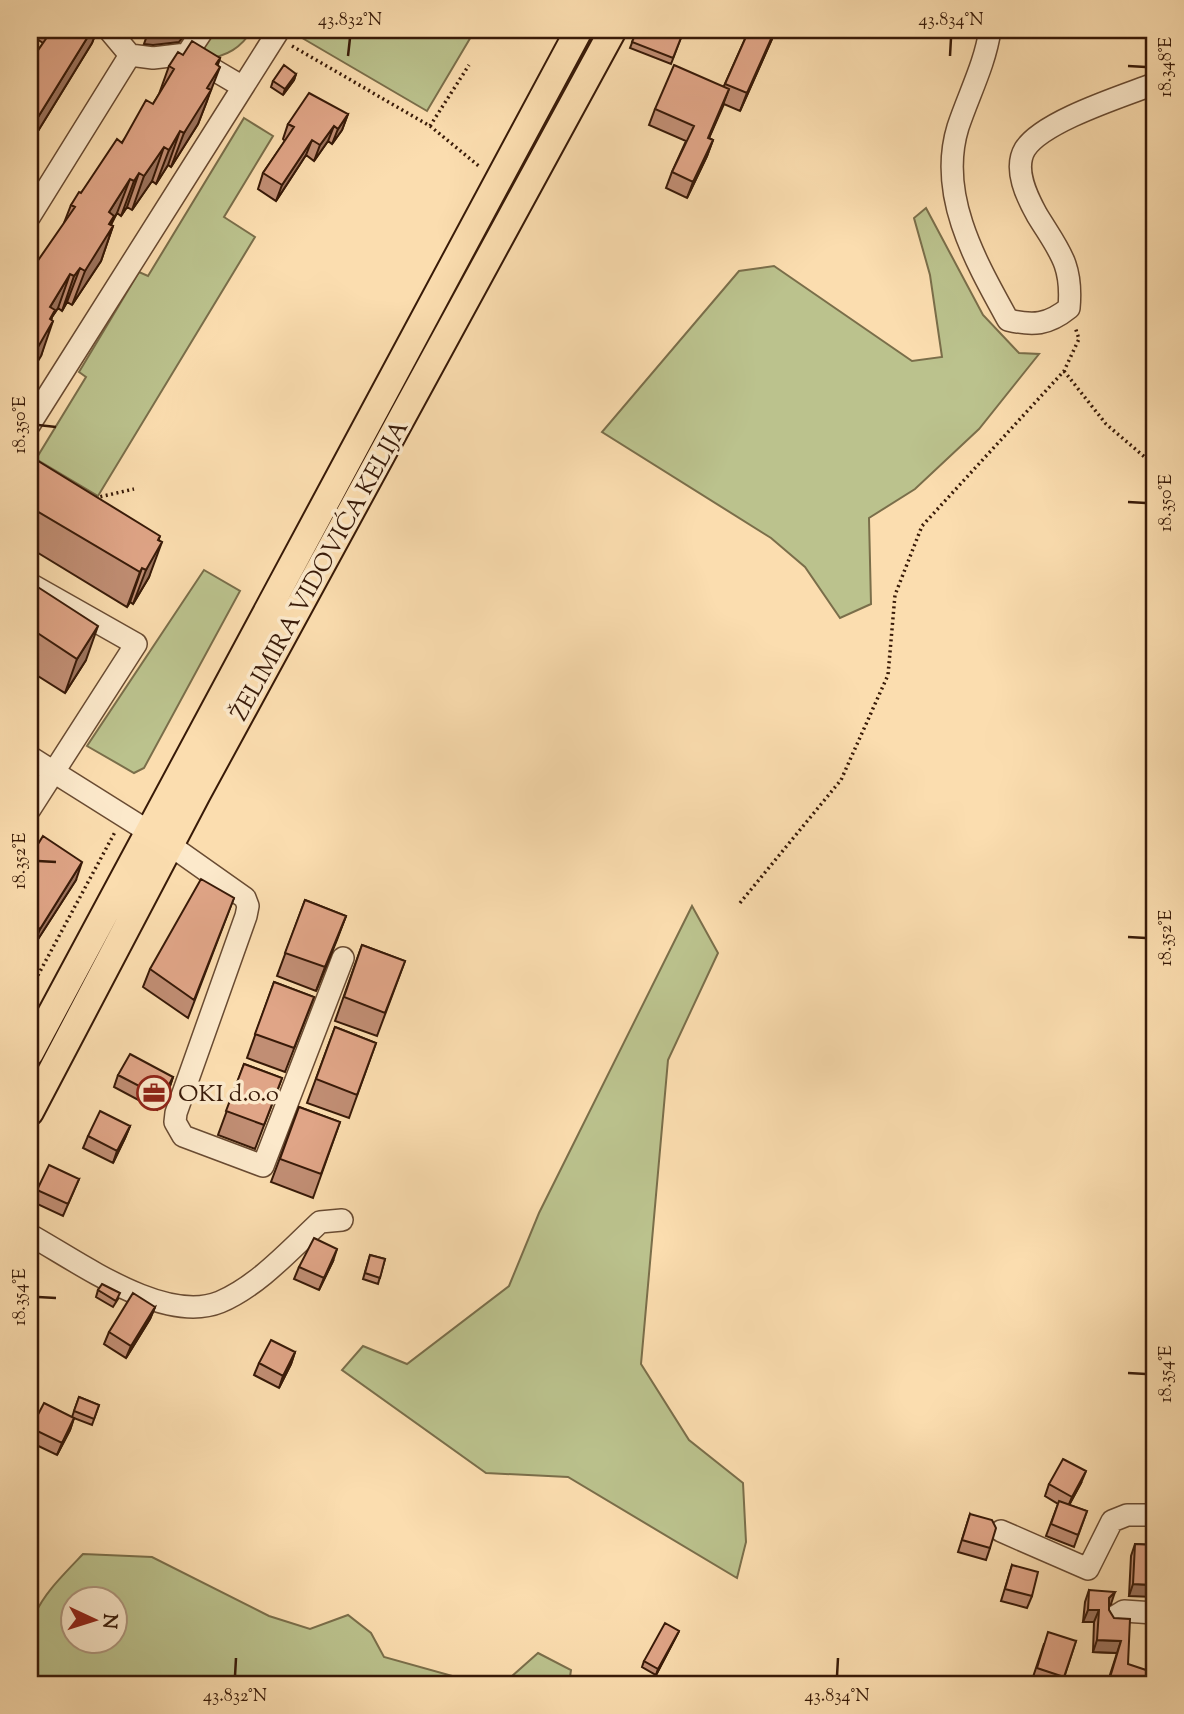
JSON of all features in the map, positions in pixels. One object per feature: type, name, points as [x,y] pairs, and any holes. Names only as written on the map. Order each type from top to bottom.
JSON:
[{"type":"main road","name":"ŽELIMIRA VIDOVIĆA KELIJA","points":[[30,1112],[159,838],[579,30]]},
{"type":"main road","name":"ŽELIMIRA VIDOVIĆA KELIJA","points":[[30,1053],[159,838],[613,30]]},
{"type":"street","points":[[109,30],[130,55],[153,58],[187,54],[243,87]]},
{"type":"street","points":[[187,54],[203,30]]},
{"type":"street","points":[[990,30],[987,49],[957,130],[951,183],[971,253],[1008,320],[1030,326],[1053,321],[1069,308],[1071,283],[1063,253],[1025,191],[1020,170],[1026,149],[1070,116],[1154,84]]},
{"type":"street","points":[[30,424],[277,33]]},
{"type":"street","points":[[30,216],[130,55]]},
{"type":"street","points":[[30,584],[136,644],[30,809]]},
{"type":"street","points":[[30,757],[159,838],[238,892],[248,906],[175,1122],[183,1136],[263,1166],[343,958]]},
{"type":"street","points":[[30,1235],[151,1301],[171,1306],[197,1307],[220,1302],[249,1283],[281,1259],[320,1222],[342,1220]]},
{"type":"street","points":[[1001,1531],[1088,1569],[1112,1521],[1127,1515],[1154,1515]]},
{"type":"street","points":[[1116,1616],[1124,1611],[1154,1613]]},
{"type":"path","points":[[277,33],[430,126],[482,168]]},
{"type":"path","points":[[430,126],[469,65]]},
{"type":"path","points":[[740,903],[841,780],[888,675],[895,595],[922,526],[1064,371],[1079,338],[1069,308]]},
{"type":"path","points":[[1064,371],[1106,425],[1154,465]]},
{"type":"path","points":[[86,500],[134,489]]},
{"type":"path","points":[[30,990],[117,828]]},
{"type":"green space","points":[[210,30],[252,30],[233,50],[206,59],[196,53]]},
{"type":"green space","points":[[300,30],[475,30],[427,111],[297,35]]},
{"type":"green space","points":[[244,118],[273,136],[224,217],[255,237],[98,496],[36,459],[86,377],[79,372],[139,272],[148,276]]},
{"type":"green space","points":[[926,208],[983,315],[1019,353],[1039,354],[979,429],[915,489],[869,518],[871,604],[840,618],[805,567],[771,538],[602,432],[739,271],[774,266],[912,361],[942,357],[930,275],[914,218]]},
{"type":"green space","points":[[204,570],[240,591],[144,768],[134,773],[87,746]]},
{"type":"green space","points":[[692,906],[718,953],[668,1060],[641,1364],[689,1440],[743,1483],[746,1542],[737,1578],[568,1477],[486,1473],[342,1370],[363,1346],[407,1364],[509,1286],[539,1213]]},
{"type":"green space","points":[[83,1554],[152,1557],[269,1616],[310,1629],[348,1615],[371,1633],[384,1657],[481,1684],[38,1684],[29,1643],[31,1627],[36,1612],[55,1584]]},
{"type":"green space","points":[[538,1653],[571,1670],[569,1684],[503,1684]]},
{"type":"building","points":[[52,30],[92,30],[30,130],[30,62]]},
{"type":"building","points":[[637,30],[684,30],[673,58],[632,42]]},
{"type":"building","points":[[749,30],[775,30],[747,93],[725,84]]},
{"type":"building","points":[[192,41],[220,58],[216,64],[220,67],[207,88],[211,90],[184,133],[180,131],[169,150],[164,147],[144,176],[139,173],[134,181],[130,179],[109,212],[114,216],[109,224],[113,226],[85,271],[80,268],[74,276],[70,274],[50,307],[55,310],[50,319],[53,321],[30,361],[30,272],[75,207],[71,205],[79,192],[81,193],[117,139],[122,143],[146,100],[153,104],[174,69],[169,66],[178,52],[183,55]]},
{"type":"building","points":[[284,65],[296,74],[285,89],[273,81]]},
{"type":"building","points":[[674,65],[729,89],[708,138],[713,140],[693,182],[672,172],[694,126],[655,109]]},
{"type":"building","points":[[309,93],[348,114],[338,129],[334,126],[320,145],[312,140],[282,185],[263,173],[294,127],[288,124]]},
{"type":"building","points":[[30,456],[160,536],[158,540],[162,542],[146,570],[142,568],[140,572],[30,507]]},
{"type":"building","points":[[30,582],[98,626],[77,659],[30,628]]},
{"type":"building","points":[[43,836],[82,862],[40,929],[30,922],[30,857]]},
{"type":"building","points":[[201,879],[234,898],[194,1000],[150,969]]},
{"type":"building","points":[[305,900],[346,916],[325,967],[285,953]]},
{"type":"building","points":[[362,945],[405,961],[385,1013],[344,997]]},
{"type":"building","points":[[274,982],[314,997],[294,1048],[255,1034]]},
{"type":"building","points":[[335,1027],[376,1043],[357,1095],[316,1079]]},
{"type":"building","points":[[130,1054],[173,1077],[162,1098],[118,1075]]},
{"type":"building","points":[[244,1064],[282,1078],[264,1125],[226,1111]]},
{"type":"building","points":[[299,1107],[340,1122],[321,1174],[280,1159]]},
{"type":"building","points":[[100,1111],[130,1126],[117,1151],[88,1136]]},
{"type":"building","points":[[49,1165],[79,1179],[68,1204],[37,1190]]},
{"type":"building","points":[[314,1238],[337,1249],[324,1278],[299,1267]]},
{"type":"building","points":[[370,1255],[385,1259],[380,1278],[365,1273]]},
{"type":"building","points":[[102,1284],[120,1293],[116,1301],[98,1290]]},
{"type":"building","points":[[133,1293],[155,1307],[131,1346],[109,1332]]},
{"type":"building","points":[[271,1340],[295,1352],[283,1376],[259,1363]]},
{"type":"building","points":[[79,1397],[99,1405],[94,1419],[74,1411]]},
{"type":"building","points":[[44,1403],[74,1418],[62,1443],[31,1428]]},
{"type":"building","points":[[1063,1459],[1086,1471],[1072,1497],[1049,1484]]},
{"type":"building","points":[[1059,1501],[1087,1511],[1078,1535],[1051,1524]]},
{"type":"building","points":[[970,1514],[992,1520],[996,1528],[990,1548],[962,1540]]},
{"type":"building","points":[[1135,1544],[1154,1545],[1154,1585],[1133,1584]]},
{"type":"building","points":[[1012,1565],[1038,1572],[1032,1596],[1005,1589]]},
{"type":"building","points":[[1089,1590],[1115,1592],[1109,1598],[1109,1610],[1114,1618],[1130,1619],[1128,1664],[1149,1671],[1145,1684],[1108,1684],[1121,1641],[1097,1640],[1099,1610],[1088,1610]]},
{"type":"building","points":[[665,1623],[679,1631],[658,1669],[644,1661]]},
{"type":"building","points":[[1048,1632],[1076,1641],[1064,1677],[1037,1668]]},
{"type":"place","name":"OKI d.o.o","points":[[154,1093]]}]
